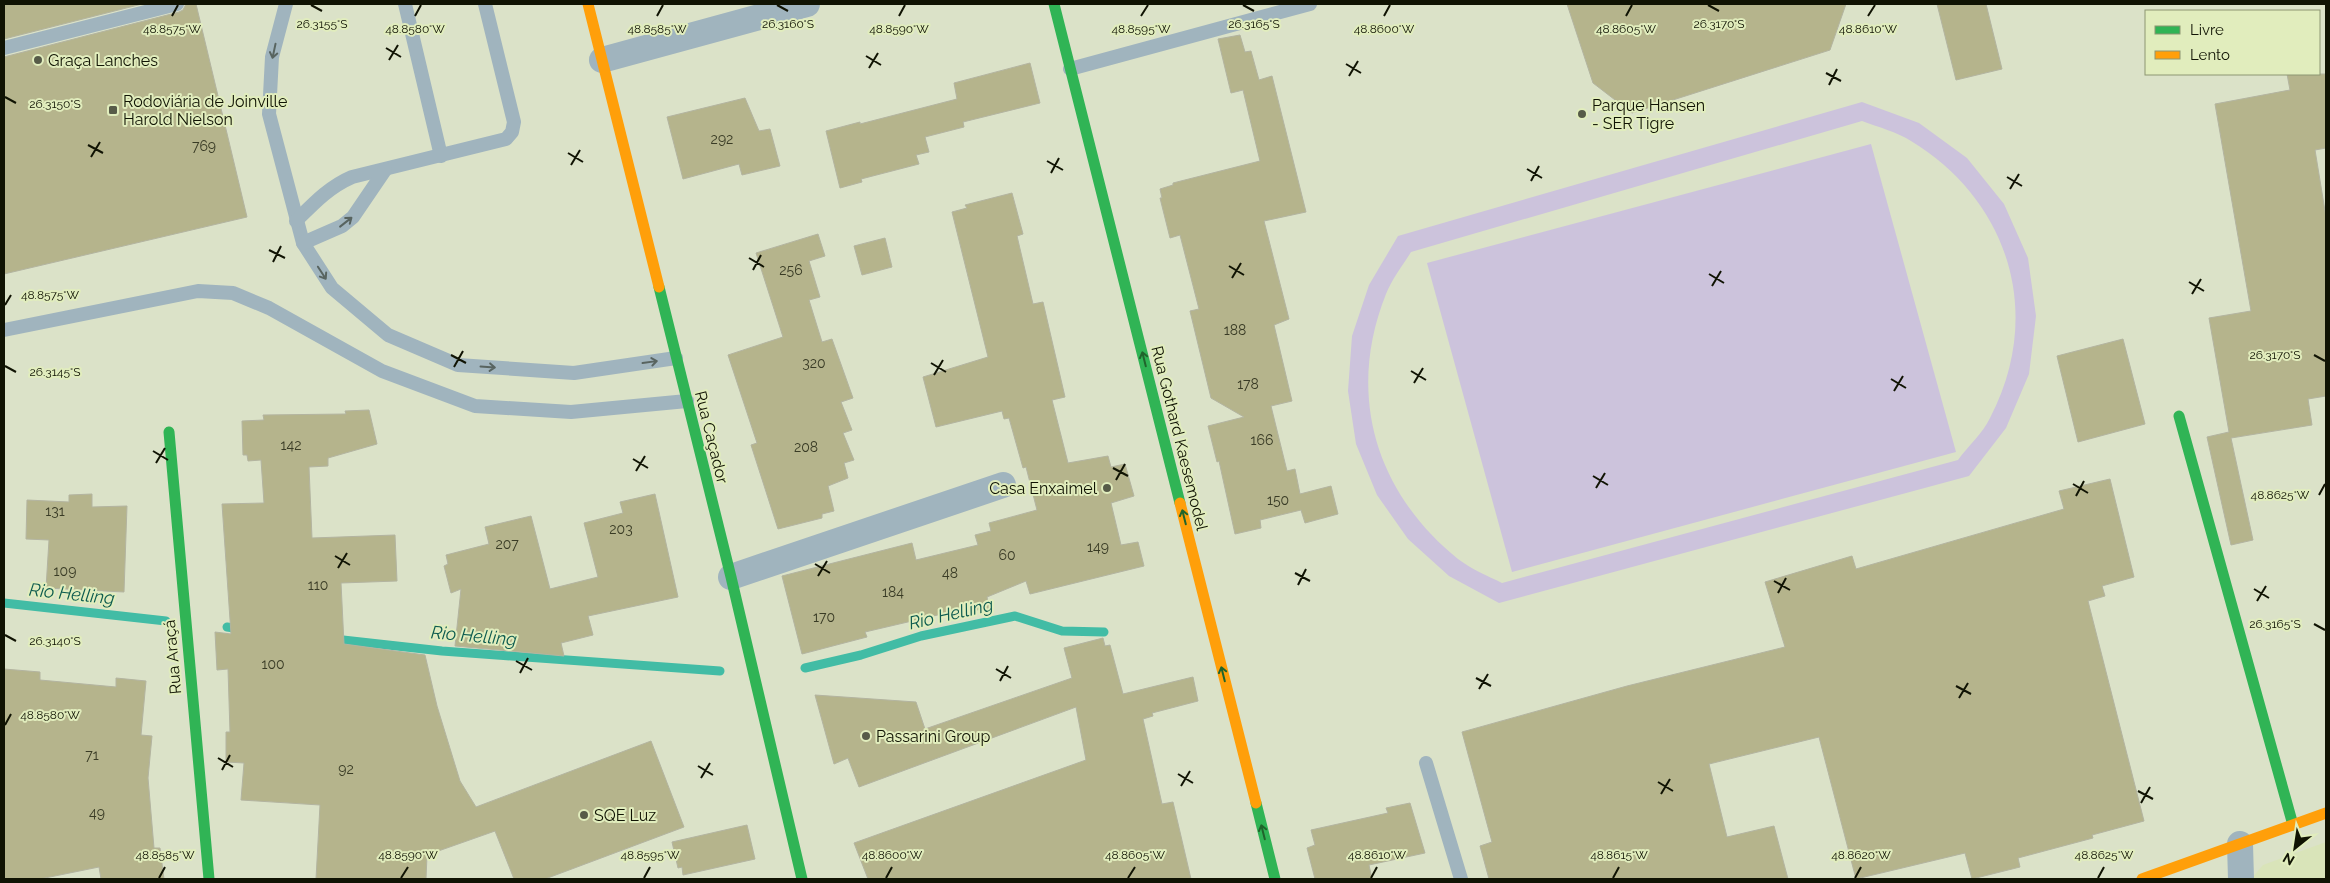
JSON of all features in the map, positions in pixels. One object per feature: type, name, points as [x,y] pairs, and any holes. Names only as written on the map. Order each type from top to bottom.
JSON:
[{"type":"street","name":"Rua Caçador","points":[[588,4],[731,577],[802,879]]},
{"type":"street","points":[[602,60],[806,4]]},
{"type":"street","name":"Rua Gothard Kaesemodel","points":[[1054,4],[1275,879]]},
{"type":"street","points":[[2179,416],[2293,825]]},
{"type":"street","name":"Rua Araçá","points":[[169,432],[209,879]]},
{"type":"street","points":[[731,577],[1003,485]]},
{"type":"street","points":[[2142,879],[2326,813]]},
{"type":"street","points":[[2240,844],[2241,879]]},
{"type":"lane","points":[[4,48],[177,4]]},
{"type":"lane","points":[[286,4],[272,57],[269,114],[303,243],[332,288],[388,335],[458,365],[574,372],[676,358]]},
{"type":"lane","points":[[405,4],[441,156]]},
{"type":"lane","points":[[296,220],[322,195],[338,183],[352,177],[506,139],[512,132],[514,122],[485,4]]},
{"type":"lane","points":[[1070,69],[1310,4]]},
{"type":"lane","points":[[303,243],[342,226],[353,217],[385,170]]},
{"type":"lane","points":[[4,330],[198,291],[233,293],[269,308],[382,371],[475,406],[571,412],[687,401]]},
{"type":"lane","points":[[1426,763],[1461,879]]},
{"type":"shaded area","points":[[1862,102],[1919,123],[1967,158],[2004,204],[2028,258],[2036,316],[2029,374],[2006,428],[1969,476],[1499,603],[1449,576],[1408,539],[1377,495],[1356,444],[1348,391],[1352,336],[1369,285],[1398,236]],"holes":[[[1862,121],[1906,138],[1945,166],[1973,195],[1994,228],[2008,263],[2015,301],[2014,340],[2006,379],[1987,424],[1958,460],[1502,583],[1463,563],[1429,532],[1406,503],[1388,472],[1376,439],[1369,404],[1369,368],[1374,331],[1388,288],[1411,252]]]},
{"type":"shaded area","points":[[1871,144],[1956,452],[1512,572],[1427,263]]},
{"type":"shaded area","points":[[2326,842],[2326,879],[2251,879],[2263,865]]},
{"type":"building","points":[[4,4],[142,4],[4,39]]},
{"type":"building","name":"Rodoviária de Joinville Harold Nielson","points":[[186,4],[196,4],[247,217],[4,274],[4,57],[179,12],[183,10]]},
{"type":"building","points":[[1567,4],[1846,4],[1830,50],[1632,113],[1593,83]]},
{"type":"building","points":[[1937,4],[1986,4],[2002,69],[1956,80]]},
{"type":"building","points":[[1240,35],[1245,52],[1251,51],[1259,80],[1272,76],[1306,212],[1264,221],[1289,319],[1274,325],[1292,401],[1271,406],[1287,471],[1295,469],[1300,494],[1331,486],[1338,514],[1305,523],[1301,510],[1260,520],[1261,528],[1235,534],[1219,461],[1217,462],[1208,426],[1244,417],[1211,398],[1190,311],[1199,309],[1180,235],[1170,238],[1160,198],[1162,198],[1160,189],[1173,185],[1173,183],[1260,161],[1243,90],[1231,93],[1218,39]]},
{"type":"building","points":[[1030,63],[1040,103],[963,122],[964,127],[925,137],[929,152],[916,155],[919,164],[861,179],[862,182],[840,188],[826,131],[957,99],[954,83]]},
{"type":"building","points":[[2326,74],[2326,148],[2315,150],[2326,217],[2326,396],[2308,399],[2312,425],[2231,438],[2253,540],[2231,545],[2207,437],[2229,432],[2209,318],[2251,311],[2215,104],[2290,90],[2287,75]]},
{"type":"building","points":[[745,98],[759,131],[770,129],[780,166],[742,175],[739,164],[683,179],[667,117]]},
{"type":"building","points":[[1012,193],[1023,234],[1017,236],[1033,304],[1043,302],[1065,397],[1052,400],[1068,463],[1108,456],[1111,467],[1125,464],[1134,496],[1111,503],[1121,545],[1138,542],[1144,566],[1030,594],[1026,581],[987,597],[989,608],[947,615],[942,614],[865,632],[867,637],[802,654],[782,576],[912,543],[916,560],[978,545],[975,535],[991,531],[989,523],[1037,510],[1026,467],[1023,468],[1009,418],[1004,419],[1002,411],[936,427],[923,377],[988,357],[952,212],[967,208],[965,205]]},
{"type":"building","points":[[818,234],[825,256],[809,261],[820,297],[809,300],[822,342],[832,339],[853,398],[841,402],[852,430],[843,433],[854,460],[844,463],[848,478],[828,486],[834,511],[822,514],[822,518],[778,529],[751,445],[757,443],[728,355],[783,337],[756,253]]},
{"type":"building","points":[[885,238],[892,267],[862,275],[854,246]]},
{"type":"building","points":[[2123,339],[2145,424],[2078,442],[2057,356]]},
{"type":"building","points":[[369,410],[377,444],[328,458],[328,466],[309,467],[312,538],[395,535],[397,581],[341,583],[344,644],[425,655],[437,706],[460,781],[476,807],[651,741],[684,827],[545,879],[514,879],[495,831],[427,855],[426,879],[316,879],[320,805],[241,800],[244,763],[226,762],[226,732],[230,732],[228,669],[217,670],[215,632],[231,634],[222,504],[264,503],[261,460],[248,461],[247,455],[243,455],[242,421],[264,420],[263,415],[346,414],[345,411]]},
{"type":"building","points":[[2110,479],[2134,577],[2102,586],[2105,596],[2088,601],[2144,821],[2092,835],[2093,838],[2018,858],[2020,867],[1972,879],[1965,853],[1856,879],[1819,737],[1709,764],[1727,837],[1774,826],[1788,879],[1489,879],[1480,846],[1492,842],[1462,732],[1627,686],[1785,647],[1765,582],[1852,556],[1856,569],[2064,509],[2059,491]]},
{"type":"building","points":[[92,494],[92,507],[127,506],[124,592],[46,588],[49,540],[26,539],[27,500],[69,502],[69,495]]},
{"type":"building","points":[[655,494],[678,597],[588,616],[593,635],[561,643],[564,656],[455,646],[461,589],[451,593],[444,566],[448,564],[446,555],[489,544],[485,527],[531,516],[550,589],[598,577],[584,523],[623,513],[620,502]]},
{"type":"building","points":[[1103,638],[1105,646],[1110,645],[1123,694],[1193,677],[1198,701],[1152,713],[1153,716],[1143,719],[1162,804],[1173,802],[1191,879],[868,879],[854,843],[1086,760],[1076,707],[859,787],[848,758],[834,764],[815,695],[916,702],[925,729],[1072,678],[1064,648]]},
{"type":"building","points":[[4,669],[40,672],[40,680],[116,687],[116,678],[146,681],[141,735],[152,736],[148,778],[154,848],[160,848],[164,879],[101,879],[99,867],[40,879],[4,879]]},
{"type":"building","points":[[1410,803],[1425,853],[1369,865],[1372,879],[1315,879],[1307,848],[1315,845],[1311,830],[1388,813],[1386,808]]},
{"type":"building","points":[[747,825],[755,859],[683,875],[682,867],[678,868],[672,842]]},
{"type":"waterway","name":"Rio Helling","points":[[4,603],[166,621]]},
{"type":"waterway","name":"Rio Helling","points":[[805,668],[861,655],[921,636],[1015,616],[1062,631],[1104,632]]},
{"type":"waterway","name":"Rio Helling","points":[[227,627],[241,629]]},
{"type":"waterway","name":"Rio Helling","points":[[334,639],[442,651],[720,671]]},
{"type":"traffic: fast","points":[[1054,4],[1180,503]]},
{"type":"traffic: fast","points":[[659,287],[731,577],[802,879]]},
{"type":"traffic: fast","points":[[2179,416],[2293,825]]},
{"type":"traffic: fast","points":[[169,432],[209,879]]},
{"type":"traffic: fast","points":[[1256,803],[1275,879]]},
{"type":"traffic: slow","points":[[588,4],[659,287]]},
{"type":"traffic: slow","points":[[1180,503],[1256,803]]},
{"type":"traffic: slow","points":[[2142,879],[2326,813]]},
{"type":"place","name":"Graça Lanches","points":[[38,60]]},
{"type":"place","name":"Rodoviária de Joinville Harold Nielson","points":[[113,110]]},
{"type":"place","name":"Parque Hansen - SER Tigre","points":[[1582,114]]},
{"type":"place","name":"Casa Enxaimel","points":[[1107,488]]},
{"type":"place","name":"Passarini Group","points":[[866,736]]},
{"type":"place","name":"SQE Luz","points":[[584,815]]}]
